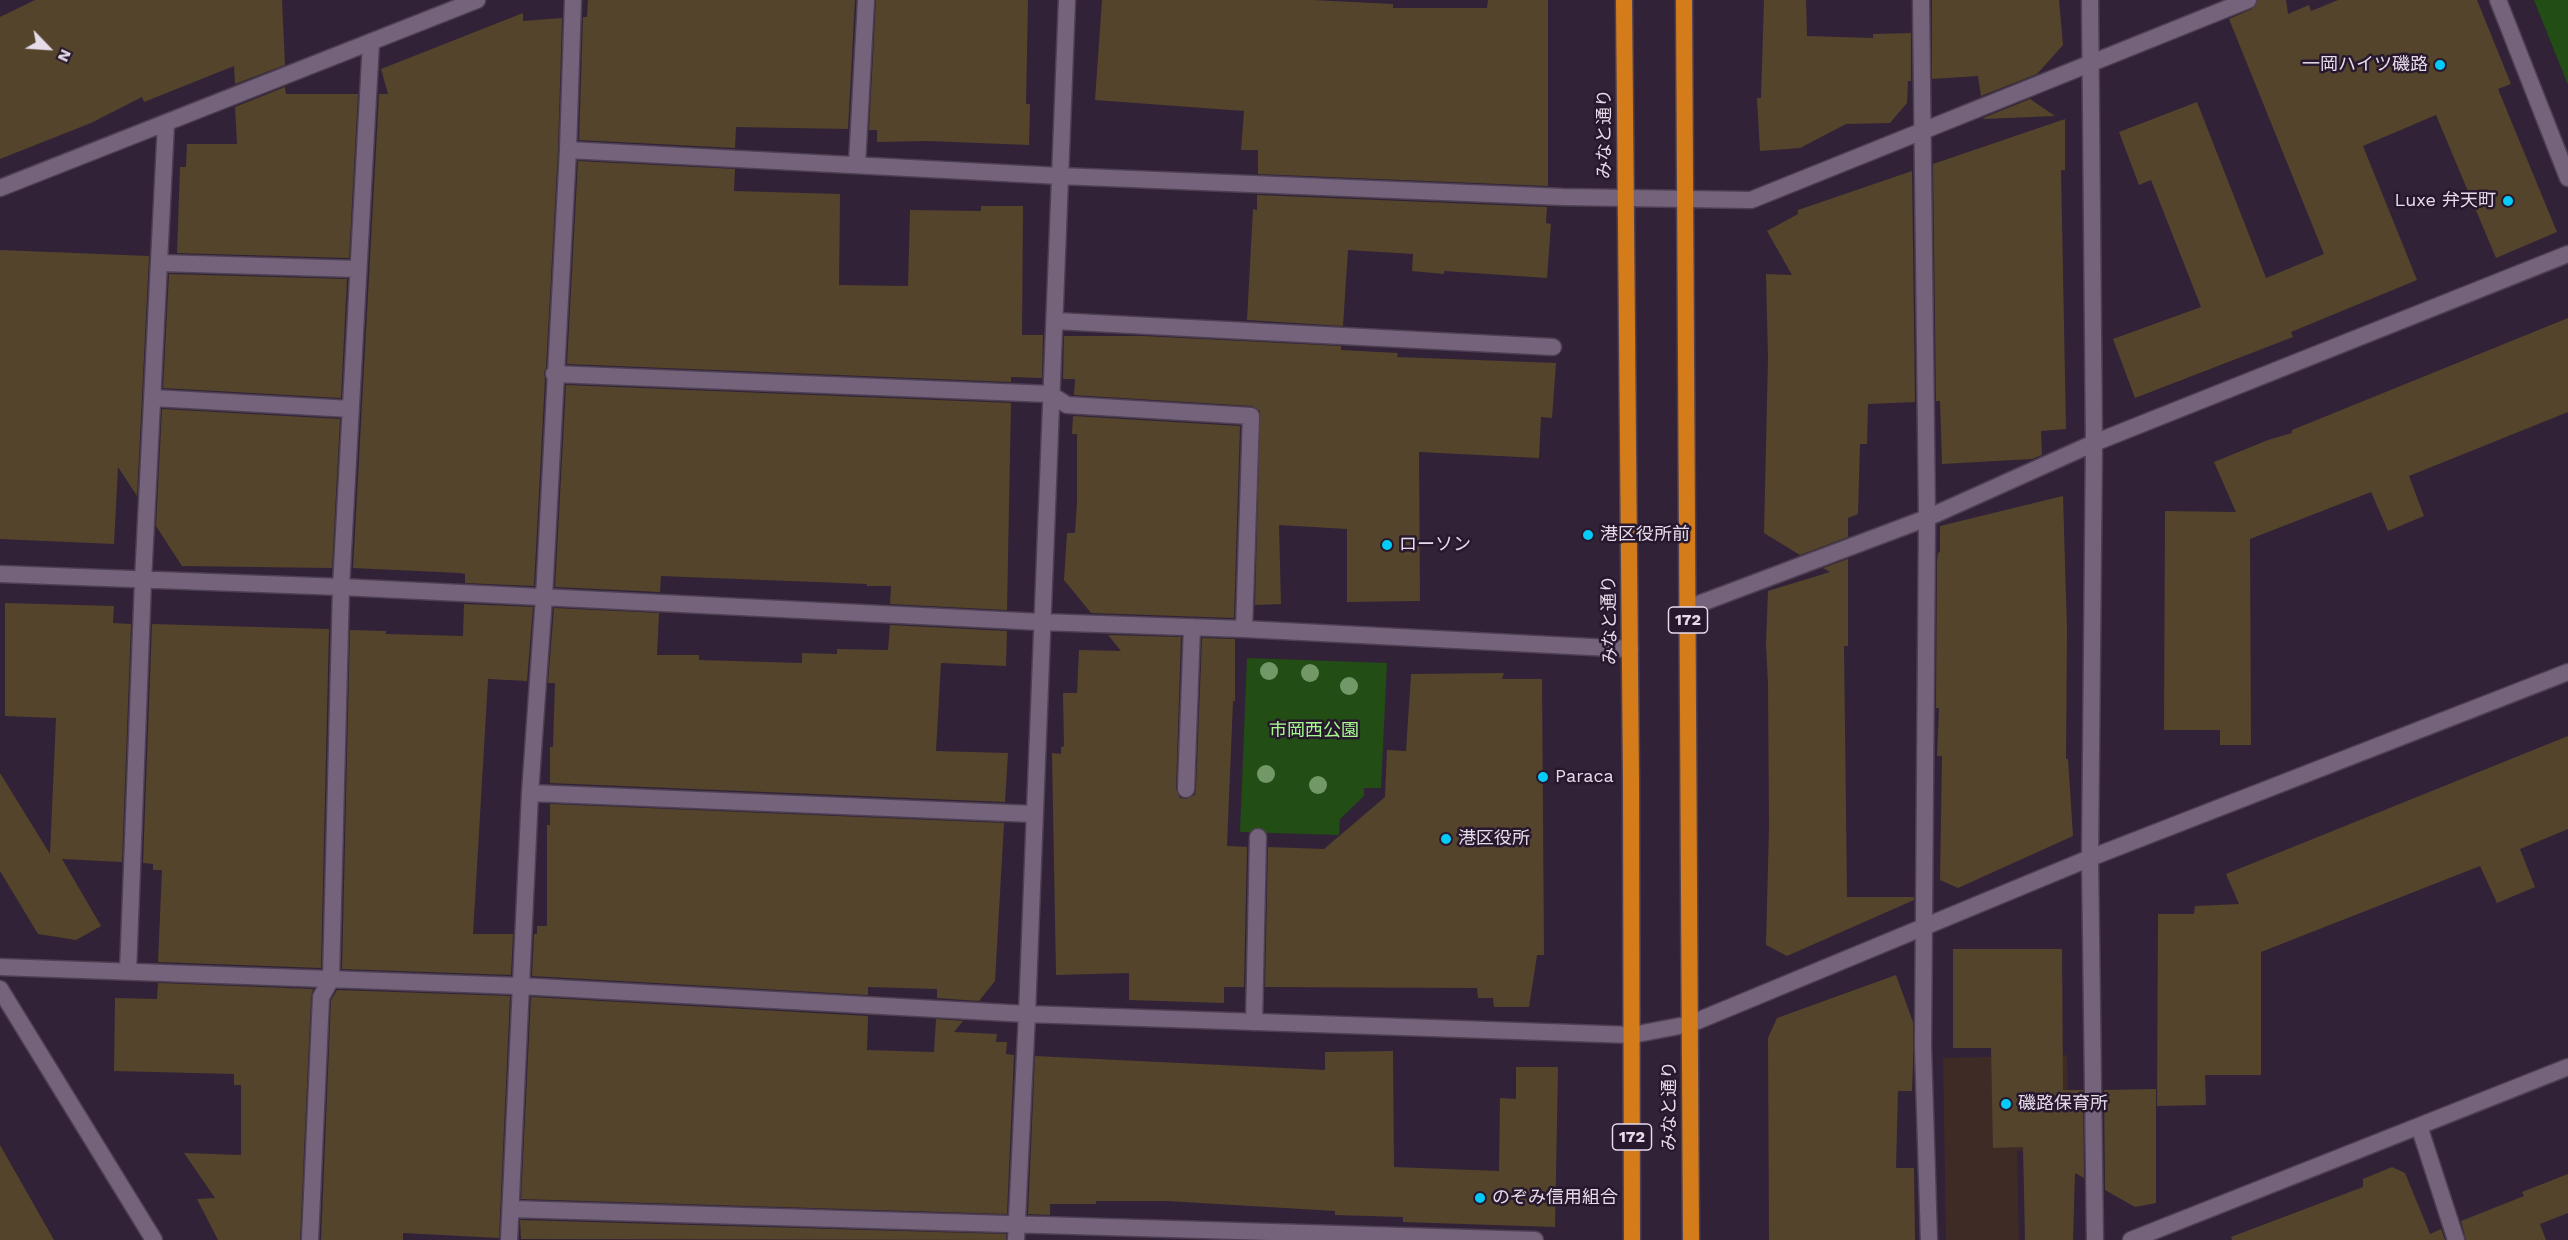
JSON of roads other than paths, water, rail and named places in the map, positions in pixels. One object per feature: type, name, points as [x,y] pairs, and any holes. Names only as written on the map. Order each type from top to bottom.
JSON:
[{"type":"highway","name":"みなと通り","points":[[1624,0],[1630,649],[1632,1240]]},
{"type":"highway","name":"みなと通り","points":[[1684,0],[1690,1240]]},
{"type":"street","points":[[0,188],[477,0]]},
{"type":"street","points":[[509,1240],[530,793],[544,597],[554,374],[568,150],[573,0]]},
{"type":"street","points":[[857,164],[866,0]]},
{"type":"street","points":[[1016,1232],[1027,1014],[1067,0]]},
{"type":"street","points":[[1921,0],[1927,518],[1923,928],[1929,1240]]},
{"type":"street","points":[[2090,0],[2094,443],[2090,858],[2095,1240]]},
{"type":"street","points":[[568,150],[1060,176],[1686,201],[1751,200],[2248,0]]},
{"type":"street","points":[[2498,0],[2568,178]]},
{"type":"street","points":[[310,1240],[321,997],[331,979],[341,587],[371,42]]},
{"type":"street","points":[[128,972],[143,581],[166,123]]},
{"type":"street","points":[[1688,608],[1927,518],[2094,443],[2568,254]]},
{"type":"street","points":[[160,263],[358,269]]},
{"type":"street","points":[[1055,321],[1553,347]]},
{"type":"street","points":[[554,374],[1050,394],[1067,405],[1251,416],[1244,629]]},
{"type":"street","points":[[153,398],[351,409]]},
{"type":"street","points":[[0,574],[341,587],[1630,649]]},
{"type":"street","points":[[1186,789],[1192,627]]},
{"type":"street","points":[[0,967],[520,986],[1027,1014],[1632,1035],[1690,1024],[2090,858],[2568,672]]},
{"type":"street","points":[[530,793],[1034,813]]},
{"type":"street","points":[[1254,1022],[1258,837]]},
{"type":"street","points":[[0,989],[154,1240]]},
{"type":"street","points":[[2131,1240],[2568,1067]]},
{"type":"street","points":[[2419,1126],[2456,1240]]},
{"type":"street","points":[[511,1209],[1016,1232],[1535,1240]]},
{"type":"place","name":"一岡ハイツ磯路","points":[[2440,65]]},
{"type":"place","name":"Luxe 弁天町","points":[[2508,201]]},
{"type":"place","name":"港区役所前","points":[[1588,535]]},
{"type":"place","name":"ローソン","points":[[1387,545]]},
{"type":"place","name":"Paraca","points":[[1543,777]]},
{"type":"place","name":"港区役所","points":[[1446,839]]},
{"type":"place","name":"磯路保育所","points":[[2006,1104]]},
{"type":"place","name":"のぞみ信用組合","points":[[1480,1198]]},
{"type":"park label","name":"市岡西公園","points":[[1314,731]]}]
